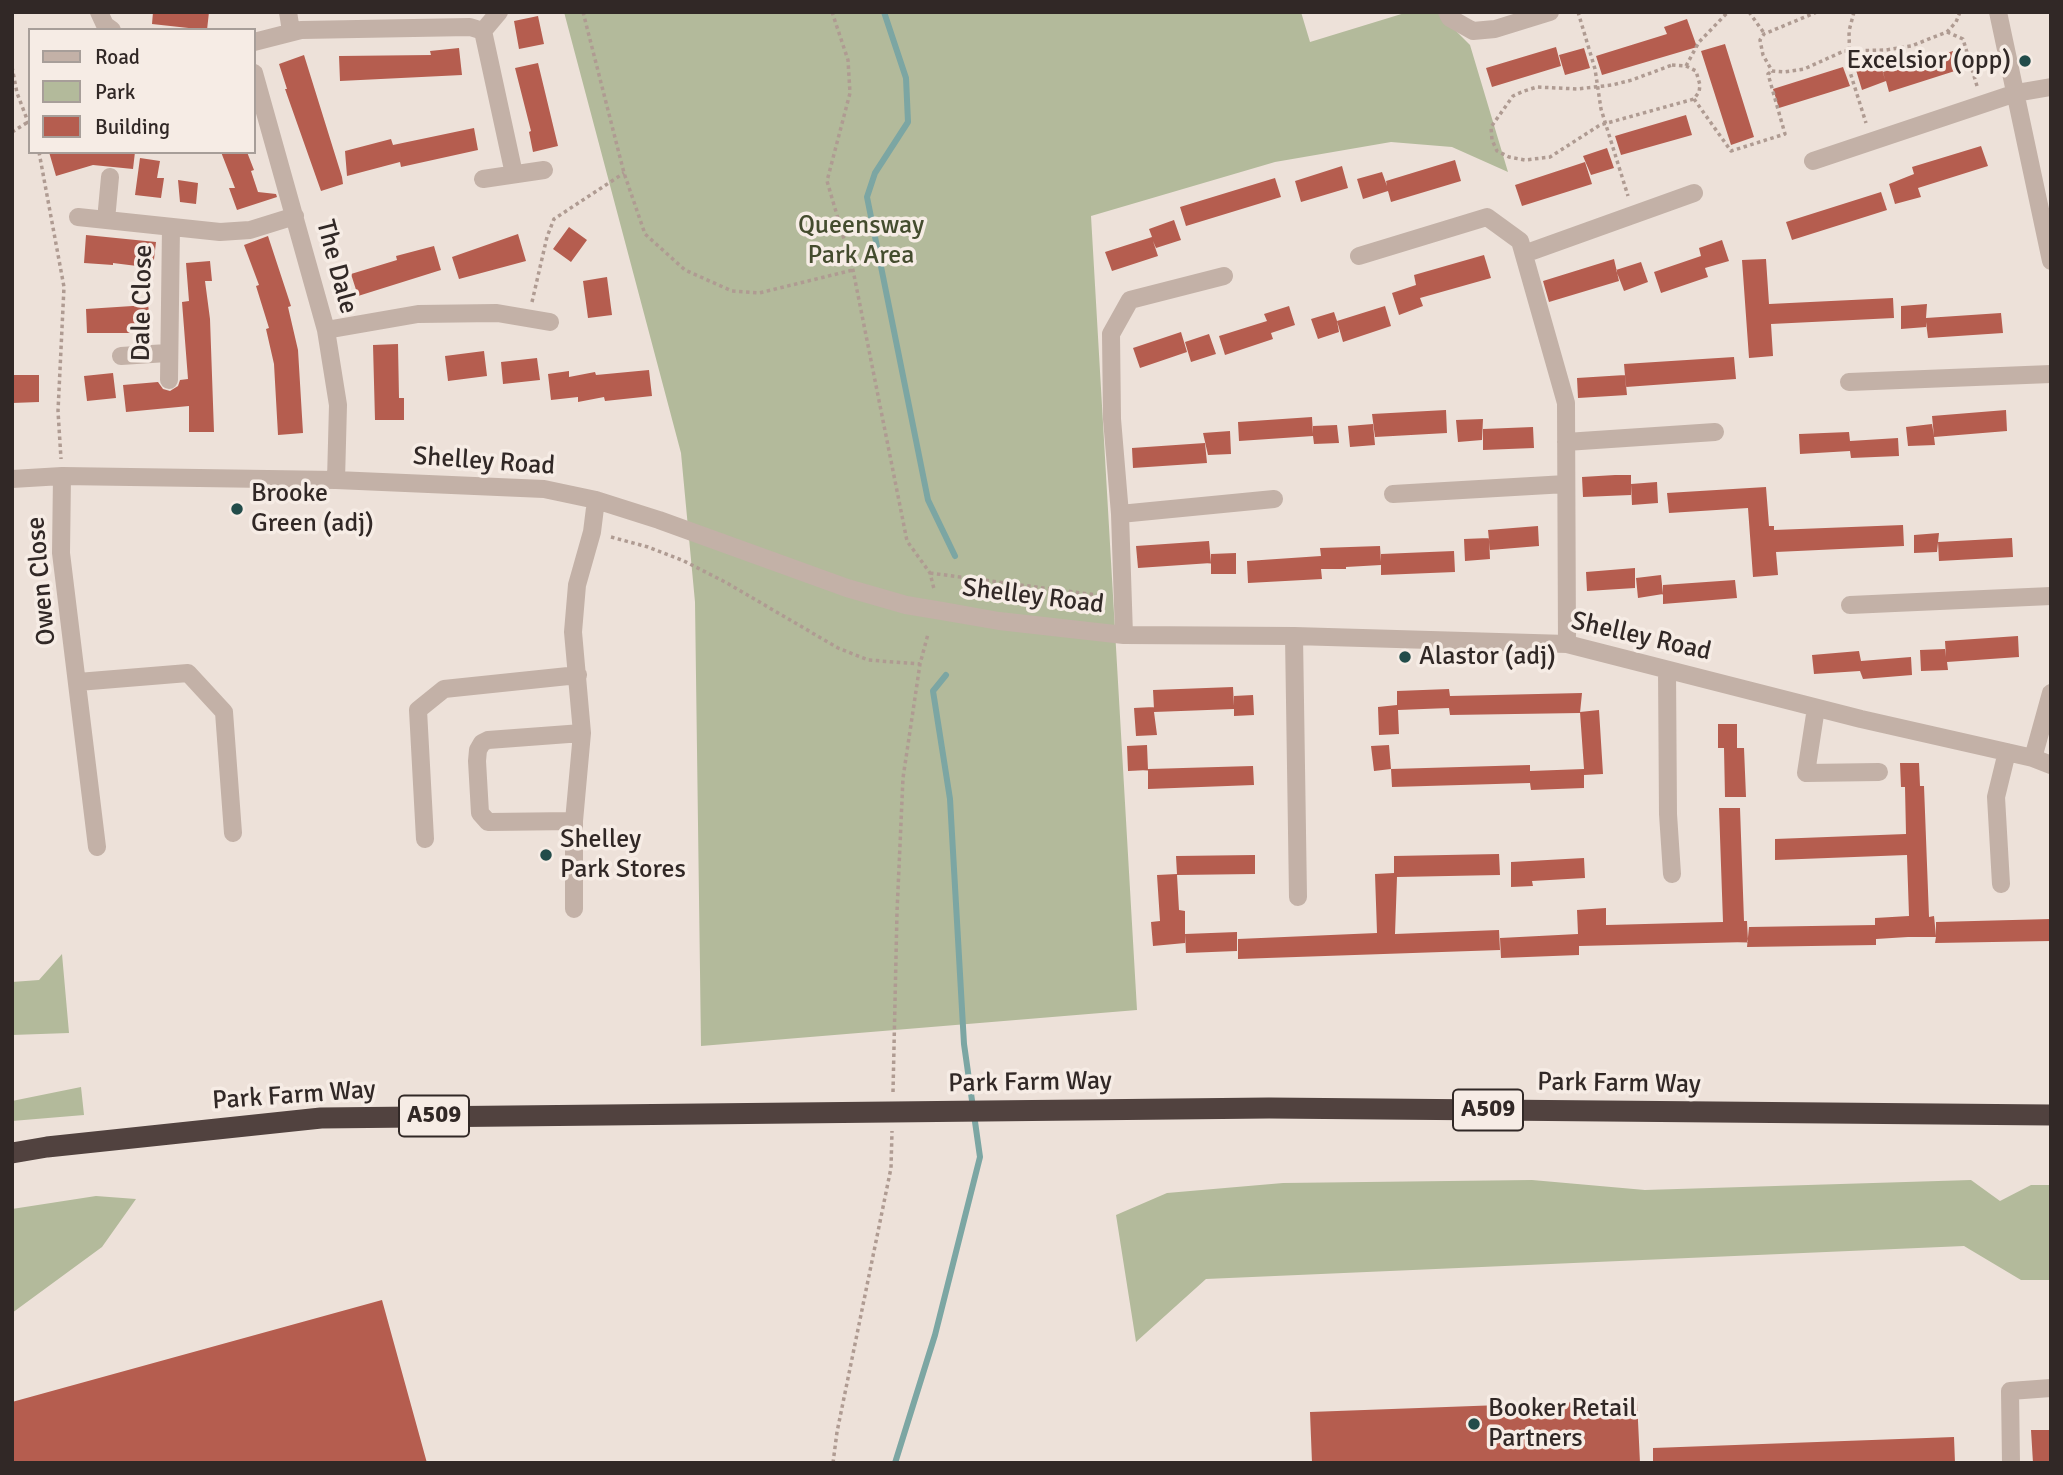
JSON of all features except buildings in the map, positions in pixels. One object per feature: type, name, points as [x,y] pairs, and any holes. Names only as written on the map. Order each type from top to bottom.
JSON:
[{"type":"highway","name":"Park Farm Way","points":[[12,1153],[61,1145],[321,1118],[1269,1108],[2051,1115]]},
{"type":"street","points":[[99,12],[109,28]]},
{"type":"street","points":[[288,12],[291,31]]},
{"type":"street","points":[[483,32],[499,12]]},
{"type":"street","points":[[1447,12],[1450,18],[1473,31],[1496,29],[1550,12]]},
{"type":"street","points":[[1998,12],[2051,261]]},
{"type":"street","points":[[256,41],[291,31],[470,27],[483,32]]},
{"type":"street","points":[[483,32],[514,174]]},
{"type":"street","name":"The Dale","points":[[256,80],[326,330],[338,405],[336,480]]},
{"type":"street","points":[[1813,161],[2017,93],[2051,87]]},
{"type":"street","points":[[483,179],[544,170]]},
{"type":"street","points":[[106,220],[110,177]]},
{"type":"street","points":[[1524,254],[1694,193]]},
{"type":"street","name":"Dale Close","points":[[78,217],[220,232],[250,230],[295,216]]},
{"type":"street","points":[[1359,256],[1487,217],[1520,241],[1566,403],[1567,644]]},
{"type":"street","name":"Dale Close","points":[[169,380],[167,353],[171,227]]},
{"type":"street","points":[[1124,635],[1120,514],[1112,419],[1111,334],[1130,300],[1224,276]]},
{"type":"street","points":[[326,330],[418,314],[497,313],[550,322]]},
{"type":"street","points":[[121,356],[167,353]]},
{"type":"street","points":[[1849,382],[2051,374]]},
{"type":"street","points":[[1566,442],[1714,432]]},
{"type":"street","name":"Shelley Road","points":[[12,479],[62,476],[336,480],[544,489],[596,500],[659,520],[847,587],[906,605],[999,621],[1124,635],[1294,636],[1567,644],[1816,708],[2033,758],[2051,765]]},
{"type":"street","name":"Owen Close","points":[[62,476],[61,553],[97,847]]},
{"type":"street","points":[[1393,494],[1566,484]]},
{"type":"street","points":[[1120,514],[1274,499]]},
{"type":"street","points":[[574,909],[574,821],[582,733],[573,632],[577,585],[592,532],[596,500]]},
{"type":"street","points":[[1850,605],[2051,596]]},
{"type":"street","points":[[1294,636],[1297,898]]},
{"type":"street","points":[[1667,670],[1668,814],[1672,874]]},
{"type":"street","points":[[78,682],[188,673],[225,712],[233,833]]},
{"type":"street","points":[[425,839],[418,710],[444,689],[578,675]]},
{"type":"street","points":[[2033,758],[2051,693]]},
{"type":"street","points":[[1816,708],[1806,773],[1879,772]]},
{"type":"street","points":[[574,821],[488,822],[481,813],[477,761],[482,743],[488,740],[582,733]]},
{"type":"street","points":[[2001,884],[1996,797],[2007,752]]},
{"type":"street","points":[[2011,1463],[2010,1391],[2051,1388]]},
{"type":"path","points":[[583,12],[624,173],[645,234],[685,270],[732,291],[759,293],[853,270]]},
{"type":"path","points":[[832,12],[848,61],[850,93],[827,181],[853,270],[907,541],[930,573],[936,596]]},
{"type":"path","points":[[1578,12],[1599,86],[1601,109],[1634,215]]},
{"type":"path","points":[[1686,66],[1699,42],[1728,12]]},
{"type":"path","points":[[1749,12],[1764,34]]},
{"type":"path","points":[[1772,71],[1763,55],[1760,40],[1764,34],[1816,12]]},
{"type":"path","points":[[1854,12],[1849,31],[1850,72],[1872,142]]},
{"type":"path","points":[[1772,71],[1804,69],[1848,51],[1911,46],[1947,32],[1960,12]]},
{"type":"path","points":[[1947,32],[1963,39],[1983,104]]},
{"type":"path","points":[[1672,65],[1686,66],[1696,71],[1698,76],[1699,92],[1694,99],[1605,123],[1550,157],[1537,160],[1503,155],[1497,151],[1492,140],[1492,127],[1502,110],[1513,96],[1524,91],[1537,87],[1577,89],[1599,86],[1632,80],[1672,65]]},
{"type":"path","points":[[12,67],[17,93],[28,121]]},
{"type":"path","points":[[1694,99],[1731,151],[1785,134],[1768,74],[1772,71]]},
{"type":"path","points":[[12,132],[28,124]]},
{"type":"path","points":[[39,154],[64,287],[58,411],[62,476]]},
{"type":"path","points":[[529,318],[547,237],[554,219],[624,173]]},
{"type":"path","points":[[592,532],[648,547],[684,561],[838,648],[869,660],[920,664]]},
{"type":"path","points":[[930,573],[1124,599]]},
{"type":"path","points":[[893,1099],[903,778],[920,664],[928,634]]},
{"type":"path","points":[[833,1463],[891,1168],[892,1126]]},
{"type":"green space","name":"Queensway Park Area","points":[[564,12],[1301,12],[1310,42],[1408,12],[1437,12],[1470,45],[1508,172],[1452,147],[1391,142],[1275,162],[1091,216],[1137,1010],[701,1046],[695,602],[681,453]]},
{"type":"green space","points":[[62,954],[69,1033],[12,1035],[12,982],[39,980]]},
{"type":"green space","points":[[81,1087],[84,1115],[12,1121],[12,1101]]},
{"type":"green space","points":[[1532,1180],[1645,1190],[1971,1180],[2000,1201],[2031,1185],[2051,1185],[2051,1280],[2021,1280],[1964,1246],[1206,1279],[1136,1342],[1116,1215],[1167,1193],[1283,1183]]},
{"type":"green space","points":[[96,1196],[136,1199],[102,1247],[12,1313],[12,1209]]},
{"type":"waterway","points":[[884,12],[906,78],[908,122],[875,173],[867,197],[928,500],[955,556]]},
{"type":"waterway","points":[[895,1463],[935,1335],[980,1157],[964,1044],[950,799],[933,691],[946,675]]},
{"type":"place","name":"Excelsior (opp)","points":[[2025,61]]},
{"type":"place","name":"Brooke Green (adj)","points":[[237,509]]},
{"type":"place","name":"Alastor (adj)","points":[[1405,657]]},
{"type":"place","name":"Shelley Park Stores","points":[[546,855]]},
{"type":"place","name":"Booker Retail Partners","points":[[1474,1424]]}]
